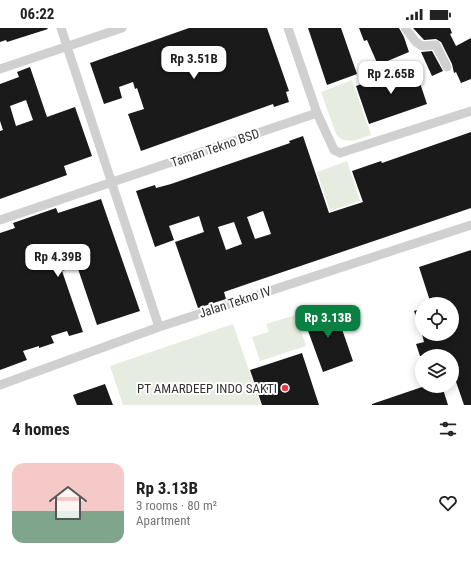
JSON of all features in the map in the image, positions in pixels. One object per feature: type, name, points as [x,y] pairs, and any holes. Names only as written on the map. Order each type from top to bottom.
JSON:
[{"type":"lane","points":[[62,28],[159,327]]},
{"type":"lane","points":[[0,69],[122,28]]},
{"type":"lane","points":[[288,28],[317,113],[334,150],[340,154],[471,111]]},
{"type":"lane","points":[[405,28],[416,42],[422,46],[436,45],[447,67]]},
{"type":"lane","name":"Taman Tekno BSD","points":[[0,220],[317,113]]},
{"type":"lane","name":"Jalan Tekno IV","points":[[0,385],[159,327],[471,225]]},
{"type":"shaded area","points":[[352,80],[371,135],[357,140],[348,141],[343,140],[336,134],[321,92]]},
{"type":"shaded area","points":[[347,161],[360,201],[330,211],[317,172]]},
{"type":"shaded area","points":[[296,315],[306,346],[260,361],[252,337],[269,332],[266,324]]},
{"type":"shaded area","points":[[233,324],[261,405],[123,405],[110,366]]},
{"type":"building","points":[[0,28],[48,29],[7,42],[6,40],[0,42]]},
{"type":"building","points":[[189,28],[267,28],[289,91],[286,92],[289,102],[274,107],[273,104],[141,151],[128,114],[144,109],[137,88],[135,89],[133,82],[119,87],[122,98],[104,104],[90,63]]},
{"type":"building","points":[[308,28],[341,28],[357,74],[327,85]]},
{"type":"building","points":[[359,28],[399,28],[409,52],[378,65],[367,40],[364,41]]},
{"type":"building","points":[[413,28],[450,28],[452,33],[450,34],[456,46],[471,38],[471,79],[461,83],[456,72],[454,73],[452,64],[441,42],[436,39],[424,40]]},
{"type":"building","points":[[432,51],[443,71],[432,76],[421,52]]},
{"type":"building","points":[[30,67],[47,117],[75,107],[92,156],[64,166],[67,175],[0,199],[0,131],[3,130],[0,121],[0,84],[19,77],[17,72]],"holes":[[[26,100],[33,120],[16,126],[10,106]]]},
{"type":"building","points":[[415,68],[427,104],[369,124],[356,86],[399,71],[399,73]]},
{"type":"building","points":[[471,132],[471,208],[224,292],[226,299],[198,308],[175,242],[204,232],[199,216],[169,226],[174,240],[155,247],[136,191],[155,185],[156,188],[171,184],[290,143],[289,141],[303,136],[329,213],[363,202],[352,171],[381,161],[382,163]],"holes":[[[263,211],[271,234],[255,239],[247,217]],[[234,222],[242,244],[226,250],[218,227]]]},
{"type":"building","points":[[101,199],[140,311],[97,325],[77,266],[62,271],[83,332],[69,336],[67,331],[51,336],[54,343],[23,351],[27,360],[0,370],[0,233],[15,228],[13,223],[56,208],[58,213]]},
{"type":"building","points":[[471,250],[471,405],[464,405],[459,390],[459,349],[418,349],[416,344],[424,341],[459,341],[459,297],[429,297],[419,267]]},
{"type":"building","points":[[334,306],[353,361],[323,372],[303,317]]},
{"type":"building","name":"PT AMARDEEP INDO SAKTI","points":[[302,353],[319,405],[262,405],[250,370]]},
{"type":"building","points":[[105,384],[113,405],[77,405],[73,395]]},
{"type":"building","points":[[415,389],[415,393],[444,393],[448,405],[372,405]]},
{"type":"place","name":"PT AMARDEEP INDO SAKTI","points":[[285,388]]}]
